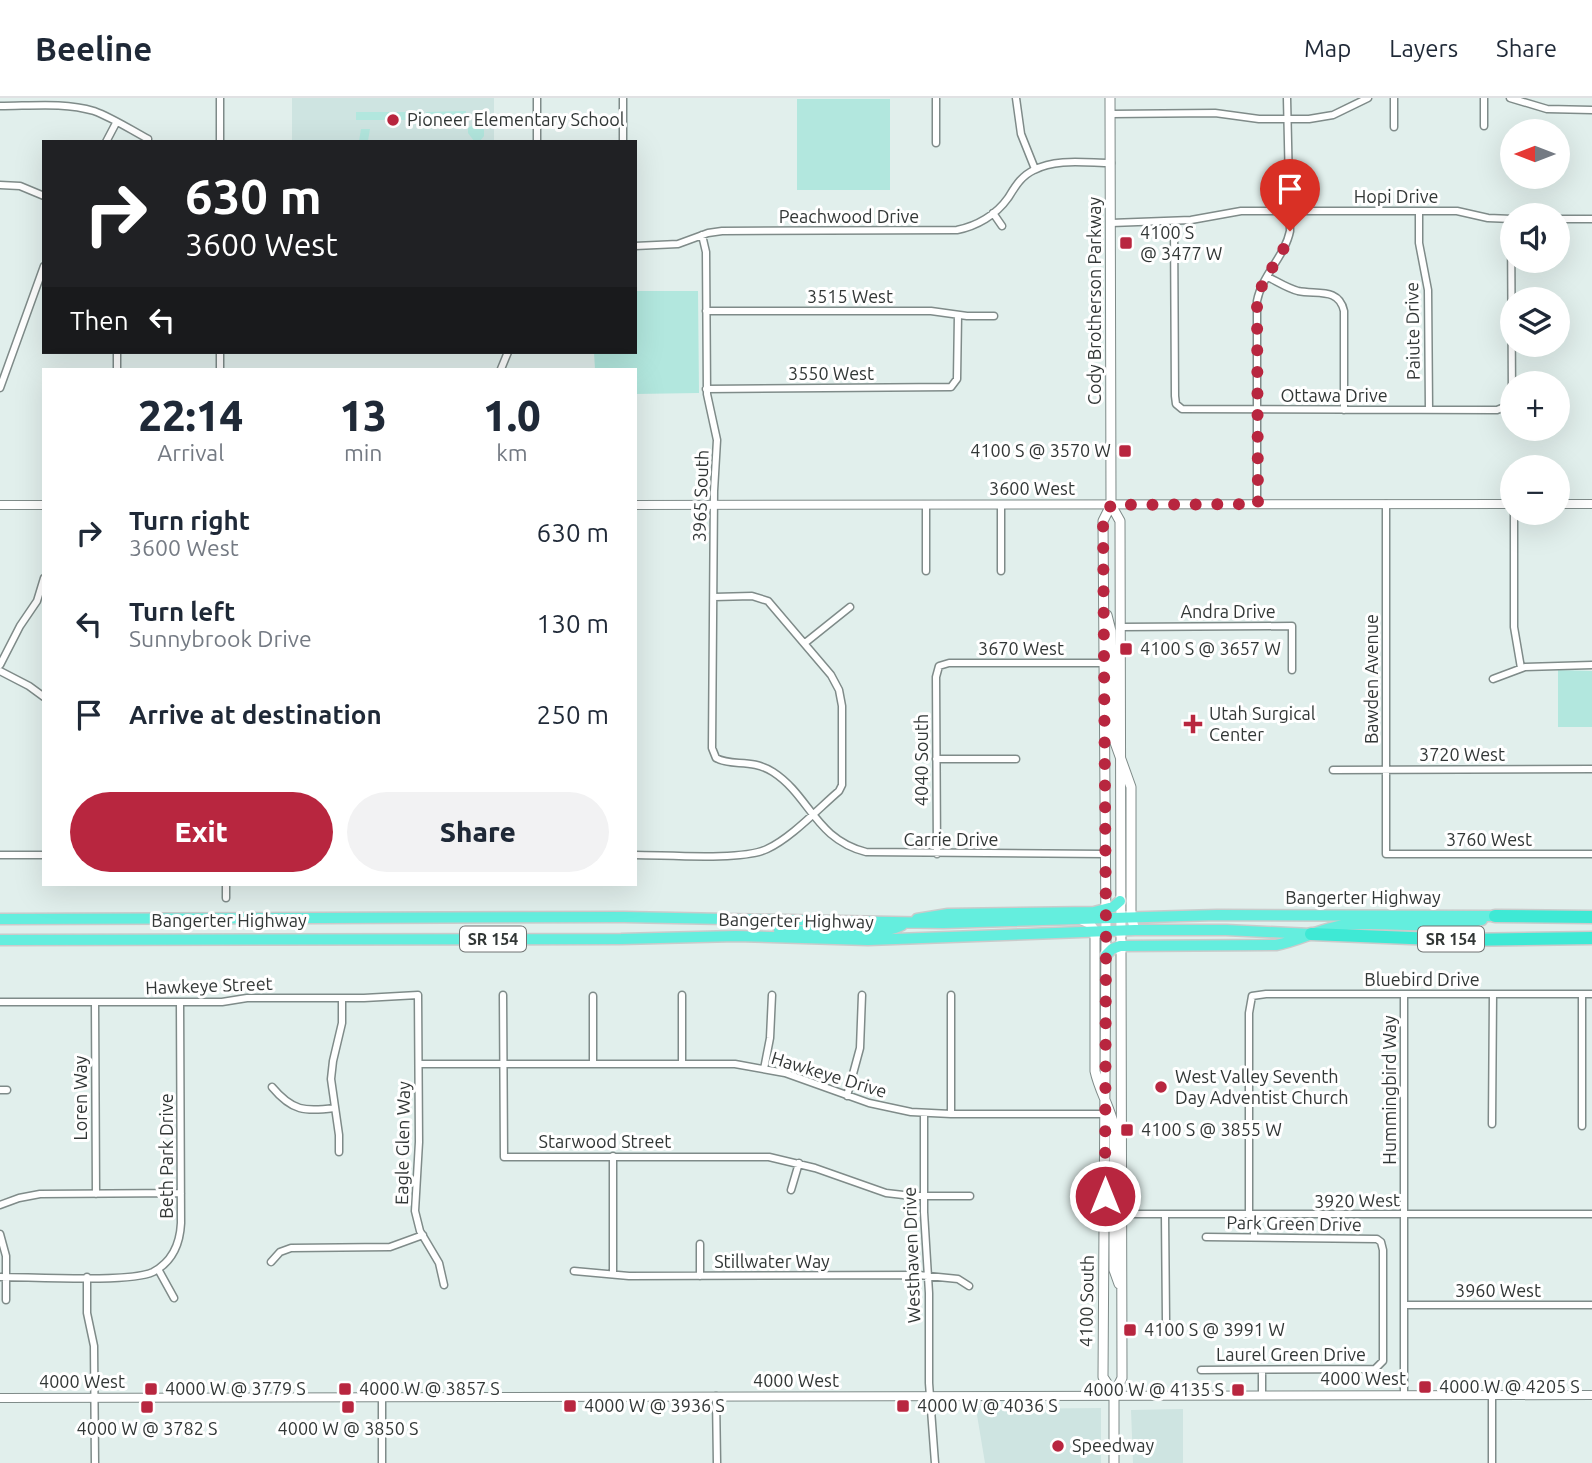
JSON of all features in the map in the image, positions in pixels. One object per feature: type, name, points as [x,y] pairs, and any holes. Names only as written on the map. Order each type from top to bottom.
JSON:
[{"type":"highway","points":[[736,936],[750,930],[886,931],[923,917],[948,914],[1106,914],[1120,901]]},
{"type":"highway","name":"Bangerter Highway","points":[[0,919],[624,917],[906,923],[1081,919],[1106,914],[1126,917],[1592,917]]},
{"type":"highway","points":[[1106,955],[1120,946],[1276,945],[1348,925],[1457,925],[1495,916]]},
{"type":"highway","name":"Bangerter Highway","points":[[0,940],[621,939],[736,936],[924,939],[1135,930],[1226,930],[1460,940],[1592,938]]},
{"type":"main road","name":"Cody Brotherson Parkway","points":[[1111,98],[1111,505]]},
{"type":"main road","name":"4100 South","points":[[1111,505],[1103,521],[1106,914],[1100,931],[1106,955],[1102,1377],[1115,1395]]},
{"type":"main road","name":"4100 South","points":[[1111,505],[1120,521],[1120,901],[1126,917],[1120,931],[1122,1378],[1115,1395],[1115,1463]]},
{"type":"main road","points":[[1103,603],[1111,631],[1113,737],[1131,787],[1126,917],[1135,930]]},
{"type":"main road","points":[[1081,919],[1100,931],[1094,1059],[1097,1082],[1111,1111],[1114,1126],[1114,1270],[1122,1294]]},
{"type":"street","points":[[220,98],[220,140]]},
{"type":"street","points":[[537,98],[537,140]]},
{"type":"street","points":[[623,98],[623,140]]},
{"type":"street","points":[[936,98],[936,143]]},
{"type":"street","points":[[1016,98],[1021,134],[1035,169],[1057,163],[1111,163]]},
{"type":"street","points":[[1258,504],[1257,301],[1288,238],[1290,161],[1287,98]]},
{"type":"street","points":[[1111,114],[1214,113],[1254,119],[1286,120],[1325,117],[1368,98]]},
{"type":"street","points":[[1394,98],[1394,127]]},
{"type":"street","points":[[1484,98],[1484,126]]},
{"type":"street","points":[[1510,98],[1547,109],[1592,110]]},
{"type":"street","points":[[0,106],[73,107],[94,111],[148,139]]},
{"type":"street","points":[[107,140],[116,122]]},
{"type":"street","name":"Peachwood Drive","points":[[637,246],[672,245],[722,231],[945,231],[970,226],[993,213],[1020,180],[1035,169]]},
{"type":"street","points":[[0,185],[27,188],[42,194]]},
{"type":"street","name":"Hopi Drive","points":[[1111,223],[1197,220],[1235,211],[1457,211],[1500,219]]},
{"type":"street","name":"Paiute Drive","points":[[1419,211],[1419,243],[1428,290],[1429,410]]},
{"type":"street","points":[[993,213],[1002,226]]},
{"type":"street","points":[[1570,219],[1592,219]]},
{"type":"street","name":"Ottawa Drive","points":[[1174,221],[1177,404],[1182,409],[1497,410],[1507,406],[1511,397],[1511,273]]},
{"type":"street","name":"3965 South","points":[[702,235],[706,249],[706,388],[717,436],[712,748],[716,758]]},
{"type":"street","points":[[0,388],[42,271]]},
{"type":"street","points":[[1268,277],[1294,290],[1331,294],[1342,302],[1345,410]]},
{"type":"street","name":"3515 West","points":[[706,311],[931,311],[994,316]]},
{"type":"street","name":"3550 West","points":[[706,388],[944,388],[954,385],[957,375],[958,315]]},
{"type":"street","points":[[0,359],[9,362]]},
{"type":"street","points":[[1570,504],[1592,503]]},
{"type":"street","name":"Bawden Avenue","points":[[1386,504],[1387,854]]},
{"type":"street","name":"3600 West","points":[[637,505],[1500,504]]},
{"type":"street","points":[[0,505],[42,505]]},
{"type":"street","points":[[926,505],[926,571]]},
{"type":"street","points":[[1001,505],[1001,571]]},
{"type":"street","points":[[1514,525],[1514,627],[1521,668]]},
{"type":"street","points":[[637,855],[756,853],[774,845],[839,791],[842,785],[842,706],[834,680],[776,607],[764,598],[713,597]]},
{"type":"street","points":[[0,665],[20,626],[40,603]]},
{"type":"street","points":[[805,643],[850,607]]},
{"type":"street","name":"Andra Drive","points":[[1121,627],[1292,626],[1292,670]]},
{"type":"street","name":"3670 West","points":[[939,666],[949,663],[1104,663]]},
{"type":"street","points":[[1493,679],[1521,668],[1592,665]]},
{"type":"street","name":"4040 South","points":[[937,854],[936,677],[939,666]]},
{"type":"street","points":[[0,671],[42,696]]},
{"type":"street","name":"Carrie Drive","points":[[716,758],[722,761],[753,763],[770,770],[833,837],[860,850],[879,854],[1105,854]]},
{"type":"street","points":[[936,759],[1016,759]]},
{"type":"street","name":"3720 West","points":[[1333,770],[1592,769]]},
{"type":"street","name":"3760 West","points":[[1387,854],[1592,854]]},
{"type":"street","points":[[0,855],[42,855]]},
{"type":"street","points":[[226,886],[226,898]]},
{"type":"street","points":[[1492,1124],[1493,994]]},
{"type":"street","points":[[1582,994],[1582,1126]]},
{"type":"street","name":"Bluebird Drive","points":[[1252,1215],[1249,1013],[1252,996],[1592,994]]},
{"type":"street","name":"Hawkeye Street","points":[[0,1002],[222,1002],[253,998],[418,995]]},
{"type":"street","name":"Eagle Glen Way","points":[[418,995],[419,1142],[415,1206],[417,1222],[437,1256],[444,1285]]},
{"type":"street","points":[[503,995],[503,1064]]},
{"type":"street","points":[[682,995],[682,1063]]},
{"type":"street","points":[[764,1069],[770,1038],[772,995]]},
{"type":"street","points":[[847,1096],[860,1048],[862,995]]},
{"type":"street","points":[[951,995],[951,1114]]},
{"type":"street","name":"Hummingbird Way","points":[[1404,995],[1404,1395]]},
{"type":"street","points":[[593,996],[593,1063]]},
{"type":"street","points":[[339,1152],[340,1135],[334,1108],[332,1070],[341,1028],[342,998]]},
{"type":"street","name":"Loren Way","points":[[95,1002],[96,1194]]},
{"type":"street","name":"Beth Park Drive","points":[[158,1269],[171,1257],[179,1241],[180,1002]]},
{"type":"street","name":"Hawkeye Drive","points":[[419,1064],[735,1064],[790,1075],[847,1096],[889,1108],[924,1114],[1105,1114]]},
{"type":"street","name":"Starwood Street","points":[[503,1064],[504,1157],[760,1157],[799,1163],[878,1191],[924,1196],[970,1196]]},
{"type":"street","points":[[272,1087],[285,1102],[298,1108],[334,1108]]},
{"type":"street","name":"Westhaven Drive","points":[[924,1114],[930,1396]]},
{"type":"street","points":[[613,1156],[613,1274]]},
{"type":"street","points":[[791,1190],[799,1163]]},
{"type":"street","points":[[0,1205],[33,1195],[181,1193]]},
{"type":"street","name":"3920 West","points":[[1122,1214],[1592,1214]]},
{"type":"street","points":[[1165,1215],[1166,1320]]},
{"type":"street","points":[[1252,1215],[1254,1237]]},
{"type":"street","points":[[0,1234],[6,1256],[3,1277],[6,1300]]},
{"type":"street","points":[[271,1262],[280,1252],[291,1248],[390,1247],[423,1235]]},
{"type":"street","name":"Park Green Drive","points":[[1206,1237],[1377,1239],[1383,1250],[1383,1361],[1380,1366]]},
{"type":"street","points":[[699,1276],[700,1244]]},
{"type":"street","points":[[3,1277],[141,1276],[158,1269],[174,1297]]},
{"type":"street","name":"Stillwater Way","points":[[574,1271],[699,1276],[928,1277],[958,1279],[969,1286]]},
{"type":"street","points":[[87,1277],[87,1313],[94,1346],[95,1463]]},
{"type":"street","name":"3960 West","points":[[1404,1306],[1592,1305]]},
{"type":"street","name":"Laurel Green Drive","points":[[1201,1370],[1375,1369],[1380,1366]]},
{"type":"street","points":[[1262,1370],[1262,1395]]},
{"type":"street","points":[[1492,1395],[1492,1463]]},
{"type":"street","name":"4000 West","points":[[0,1398],[1592,1395]]},
{"type":"street","points":[[716,1396],[717,1463]]},
{"type":"street","points":[[930,1396],[935,1463]]},
{"type":"street","points":[[382,1397],[382,1463]]},
{"type":"shaded area","name":"Pioneer Elementary School","points":[[292,98],[494,98],[494,140],[292,140]]},
{"type":"shaded area","points":[[1101,1408],[1101,1463],[985,1463],[976,1409]]},
{"type":"shaded area","points":[[1183,1409],[1183,1463],[1133,1463],[1131,1410]]},
{"type":"green space","points":[[797,99],[890,99],[890,190],[797,190]]},
{"type":"green space","points":[[466,111],[465,120],[426,120],[426,112]]},
{"type":"green space","points":[[356,112],[416,112],[416,120],[356,120]]},
{"type":"green space","points":[[473,125],[484,128],[484,136],[481,140],[473,140],[468,128]]},
{"type":"green space","points":[[361,129],[370,129],[368,140],[359,140]]},
{"type":"green space","points":[[637,291],[698,291],[699,393],[637,394],[637,368],[595,368],[594,354],[637,354]]},
{"type":"green space","points":[[1558,670],[1592,671],[1592,727],[1558,727]]},
{"type":"place","name":"Pioneer Elementary School","points":[[393,120]]},
{"type":"place","name":"4100 S @ 3477 W","points":[[1126,243]]},
{"type":"place","name":"4100 S @ 3570 W","points":[[1125,451]]},
{"type":"place","name":"4100 S @ 3657 W","points":[[1126,649]]},
{"type":"place","name":"Utah Surgical Center","points":[[1193,724]]},
{"type":"place","name":"West Valley Seventh Day Adventist Church","points":[[1161,1087]]},
{"type":"place","name":"4100 S @ 3855 W","points":[[1127,1130]]},
{"type":"place","name":"4100 S @ 3991 W","points":[[1130,1330]]},
{"type":"place","name":"4000 W @ 4205 S","points":[[1425,1387]]},
{"type":"place","name":"4000 W @ 3779 S","points":[[151,1389]]},
{"type":"place","name":"4000 W @ 3857 S","points":[[345,1389]]},
{"type":"place","name":"4000 W @ 4135 S","points":[[1238,1390]]},
{"type":"place","name":"4000 W @ 3936 S","points":[[570,1406]]},
{"type":"place","name":"4000 W @ 4036 S","points":[[903,1406]]},
{"type":"place","name":"4000 W @ 3782 S","points":[[147,1407]]},
{"type":"place","name":"4000 W @ 3850 S","points":[[348,1407]]},
{"type":"place","name":"Speedway","points":[[1058,1446]]},
{"type":"route","points":[[1105,1196],[1103,521],[1111,505],[1258,504],[1257,301],[1259,291],[1290,231]]}]
